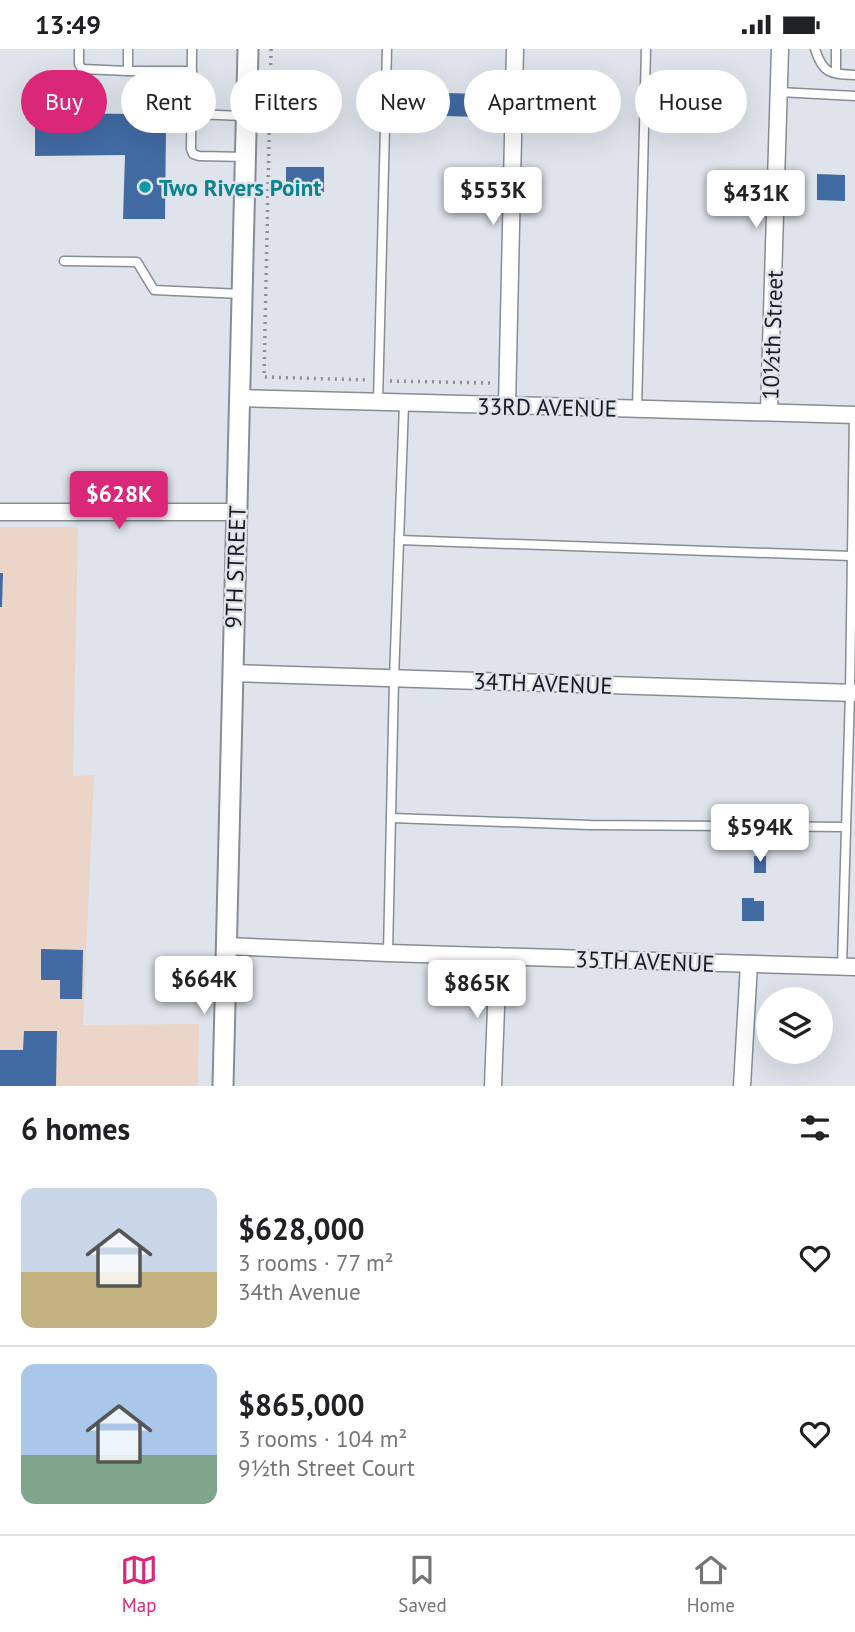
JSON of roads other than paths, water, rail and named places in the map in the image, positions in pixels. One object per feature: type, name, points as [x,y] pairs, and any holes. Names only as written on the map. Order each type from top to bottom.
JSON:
[{"type":"street","name":"9TH STREET","points":[[247,70],[248,49]]},
{"type":"street","points":[[507,406],[516,49]]},
{"type":"street","name":"10½th Street","points":[[769,412],[780,49]]},
{"type":"street","name":"9TH STREET","points":[[223,1086],[246,133]]},
{"type":"street","name":"33RD AVENUE","points":[[239,398],[854,415]]},
{"type":"street","points":[[0,512],[237,512]]},
{"type":"street","name":"34TH AVENUE","points":[[232,673],[853,693]]},
{"type":"street","name":"35TH AVENUE","points":[[226,946],[848,967]]},
{"type":"street","points":[[493,1086],[498,956]]},
{"type":"street","points":[[742,1086],[749,964]]},
{"type":"lane","points":[[79,49],[79,64],[82,69],[121,71]]},
{"type":"lane","points":[[128,49],[128,70]]},
{"type":"lane","points":[[192,49],[192,70]]},
{"type":"lane","points":[[378,402],[387,49]]},
{"type":"lane","points":[[637,409],[646,49]]},
{"type":"lane","points":[[815,49],[820,64],[830,72],[855,75]]},
{"type":"lane","points":[[836,49],[836,73]]},
{"type":"lane","points":[[779,93],[855,96]]},
{"type":"lane","points":[[191,133],[193,154],[245,157]]},
{"type":"lane","points":[[64,261],[137,262],[154,290],[242,294]]},
{"type":"lane","points":[[388,953],[404,404]]},
{"type":"lane","points":[[848,967],[845,827],[853,693],[851,556],[854,415]]},
{"type":"lane","points":[[399,540],[851,556]]},
{"type":"lane","points":[[391,818],[590,825],[845,827]]},
{"type":"place","name":"Two Rivers Point","points":[[145,187]]}]
